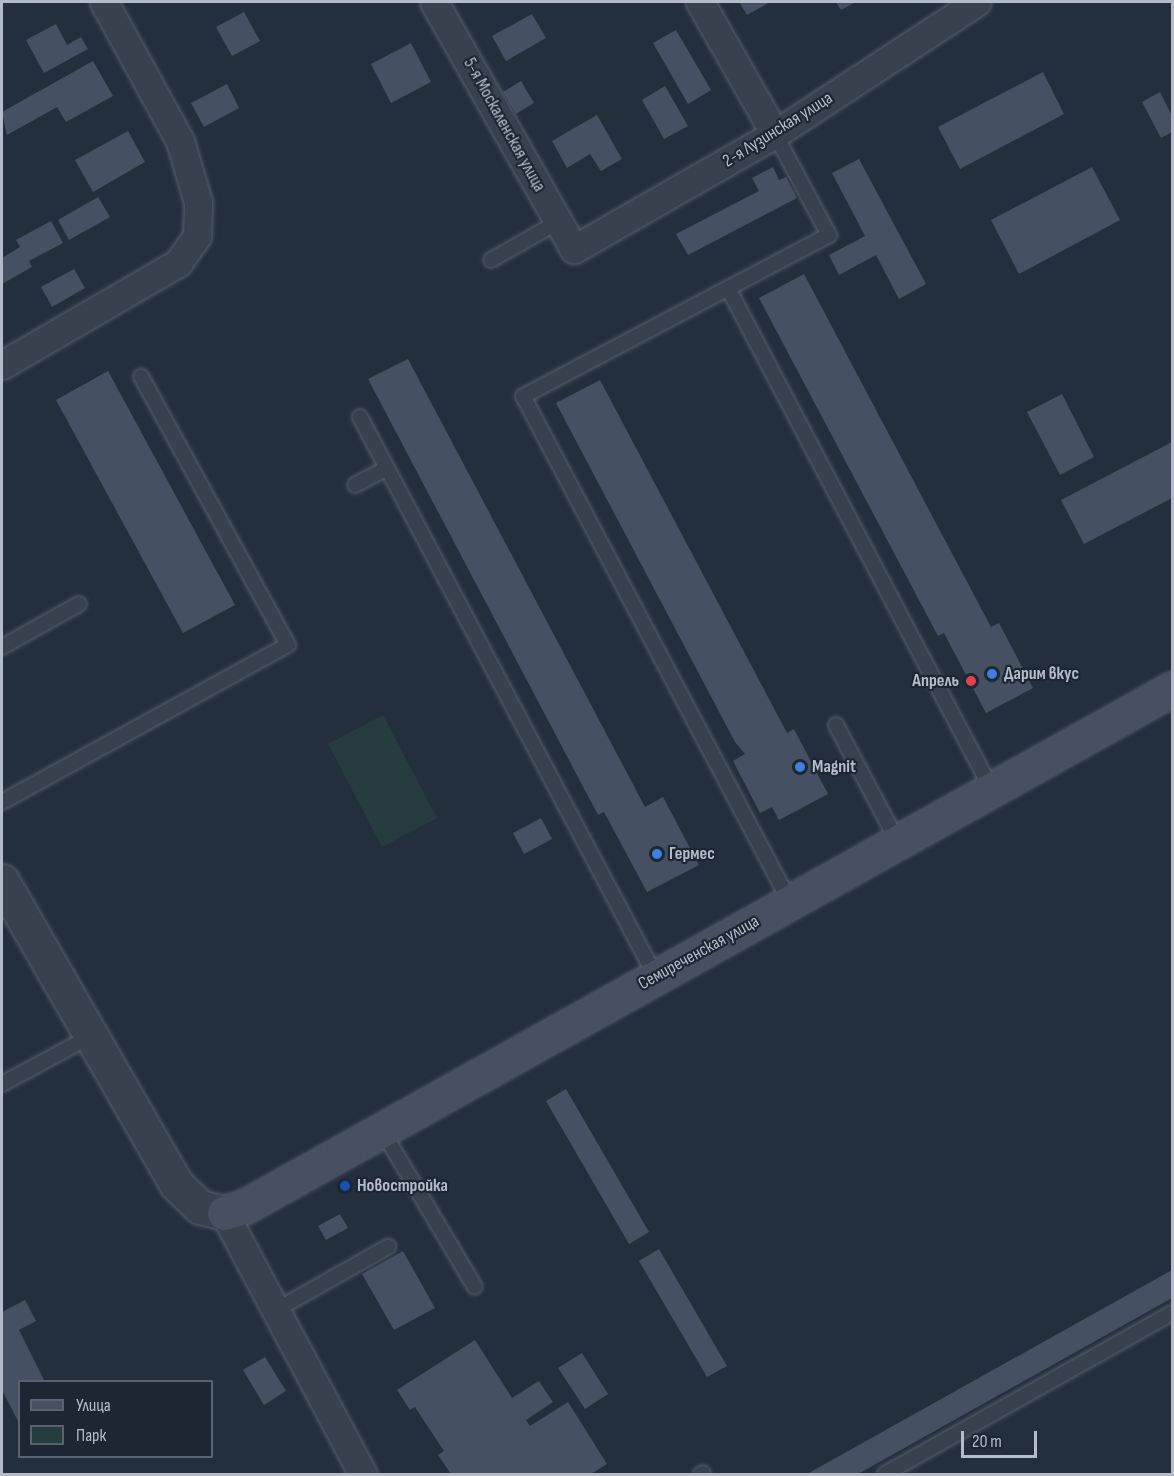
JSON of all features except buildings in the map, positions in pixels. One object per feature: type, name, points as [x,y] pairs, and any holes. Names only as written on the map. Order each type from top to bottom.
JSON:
[{"type":"main road","name":"Семиреченская улица","points":[[224,1213],[246,1206],[1173,689]]},
{"type":"street","points":[[2,364],[178,263],[197,236],[198,202],[180,141],[104,2]]},
{"type":"street","name":"5-я Москаленская улица","points":[[434,2],[574,249]]},
{"type":"street","points":[[700,2],[775,134]]},
{"type":"street","name":"2-я Лузинская улица","points":[[574,249],[775,134],[975,2]]},
{"type":"street","points":[[2,881],[176,1184],[200,1207],[224,1213],[363,1474]]},
{"type":"lane","points":[[775,134],[829,235],[523,396],[790,902]]},
{"type":"lane","points":[[491,260],[558,222]]},
{"type":"lane","points":[[728,288],[992,790]]},
{"type":"lane","points":[[2,802],[288,645],[141,377]]},
{"type":"lane","points":[[360,417],[656,977]]},
{"type":"lane","points":[[355,485],[387,468]]},
{"type":"lane","points":[[2,647],[79,604]]},
{"type":"lane","points":[[836,724],[898,842]]},
{"type":"lane","points":[[2,1084],[91,1036]]},
{"type":"lane","points":[[382,1130],[474,1287]]},
{"type":"lane","points":[[276,1310],[388,1247]]},
{"type":"lane","points":[[885,1474],[1173,1313]]},
{"type":"green space","points":[[383,715],[437,818],[382,847],[328,744]]},
{"type":"place","name":"Дарим вкус","points":[[992,674]]},
{"type":"place","name":"Апрель","points":[[971,681]]},
{"type":"place","name":"Magnit","points":[[800,767]]},
{"type":"place","name":"Гермес","points":[[657,854]]},
{"type":"place","name":"Новостройка","points":[[345,1186]]}]
